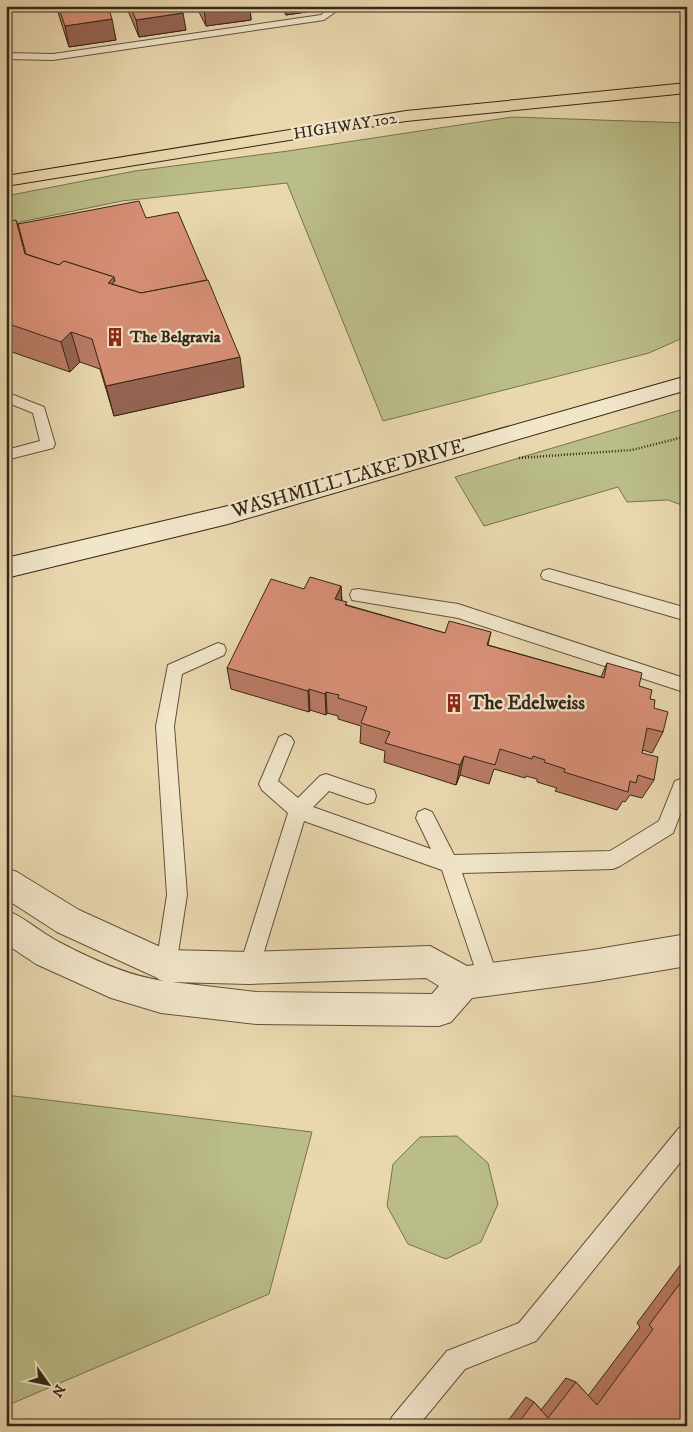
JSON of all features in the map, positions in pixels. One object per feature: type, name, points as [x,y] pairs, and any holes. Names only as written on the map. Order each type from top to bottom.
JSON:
[{"type":"highway","name":"HIGHWAY 102","points":[[6,181],[406,116],[687,88]]},
{"type":"highway","name":"HIGHWAY 102","points":[[349,109],[497,91]]},
{"type":"street","name":"WASHMILL LAKE DRIVE","points":[[6,568],[228,514],[687,383]]},
{"type":"street","points":[[6,882],[68,921],[166,966],[249,968],[430,962],[477,982]]},
{"type":"street","points":[[6,925],[47,953],[122,987],[161,997],[257,1008],[439,1010],[477,982],[592,966],[687,950]]},
{"type":"lane","points":[[6,56],[28,54],[53,57],[324,17],[333,10],[330,6]]},
{"type":"lane","points":[[6,397],[39,410],[48,444],[6,455]]},
{"type":"lane","points":[[549,575],[687,615]]},
{"type":"lane","points":[[358,594],[458,611],[687,686]]},
{"type":"lane","points":[[161,997],[177,895],[165,726],[174,670],[218,650]]},
{"type":"lane","points":[[286,742],[268,784],[298,810],[449,864],[613,860],[666,827],[681,787],[687,789]]},
{"type":"lane","points":[[249,968],[298,810],[326,782],[367,796]]},
{"type":"lane","points":[[425,818],[449,864],[477,982]]},
{"type":"lane","points":[[401,1426],[456,1360],[527,1332],[687,1136]]},
{"type":"path","points":[[517,458],[632,450],[687,436]]},
{"type":"green space","points":[[512,117],[687,123],[687,336],[649,353],[383,421],[287,183],[122,201],[6,225],[6,216],[9,211],[6,210],[6,196],[135,171],[288,151]]},
{"type":"green space","points":[[687,408],[687,507],[668,500],[627,502],[618,487],[484,526],[455,477]]},
{"type":"green space","points":[[6,1095],[312,1132],[269,1294],[6,1406]]},
{"type":"green space","points":[[457,1136],[488,1163],[498,1204],[481,1242],[446,1259],[408,1244],[387,1206],[393,1164],[420,1137]]},
{"type":"building","points":[[58,6],[108,6],[112,19],[65,26]]},
{"type":"building","points":[[130,6],[180,6],[183,13],[136,20]]},
{"type":"building","points":[[203,6],[226,6],[204,9]]},
{"type":"building","points":[[139,201],[146,218],[178,212],[207,280],[141,293],[112,284],[115,281],[114,277],[64,261],[59,265],[26,254],[18,224]]},
{"type":"building","name":"The Belgravia","points":[[16,220],[25,254],[59,265],[64,261],[114,277],[108,283],[141,293],[208,280],[240,357],[106,386],[92,339],[71,332],[61,342],[6,323],[6,222]]},
{"type":"building","name":"The Edelweiss","points":[[310,577],[341,586],[335,599],[347,602],[345,605],[445,633],[449,621],[491,632],[487,645],[604,678],[607,663],[642,673],[639,686],[652,690],[650,699],[655,700],[654,708],[668,712],[663,732],[647,728],[642,753],[658,757],[654,780],[638,775],[636,783],[630,781],[628,792],[564,772],[565,769],[544,762],[545,760],[533,756],[532,759],[500,749],[495,765],[464,756],[460,765],[385,743],[390,732],[361,723],[367,707],[338,698],[339,695],[326,692],[325,694],[309,689],[308,691],[227,668],[271,579],[304,589]]},
{"type":"building","points":[[687,1274],[687,1426],[516,1426],[534,1402],[548,1418],[576,1382],[597,1405],[653,1329],[649,1325]]},
{"type":"place","name":"The Belgravia","points":[[115,337]]},
{"type":"place","name":"The Edelweiss","points":[[454,703]]}]
